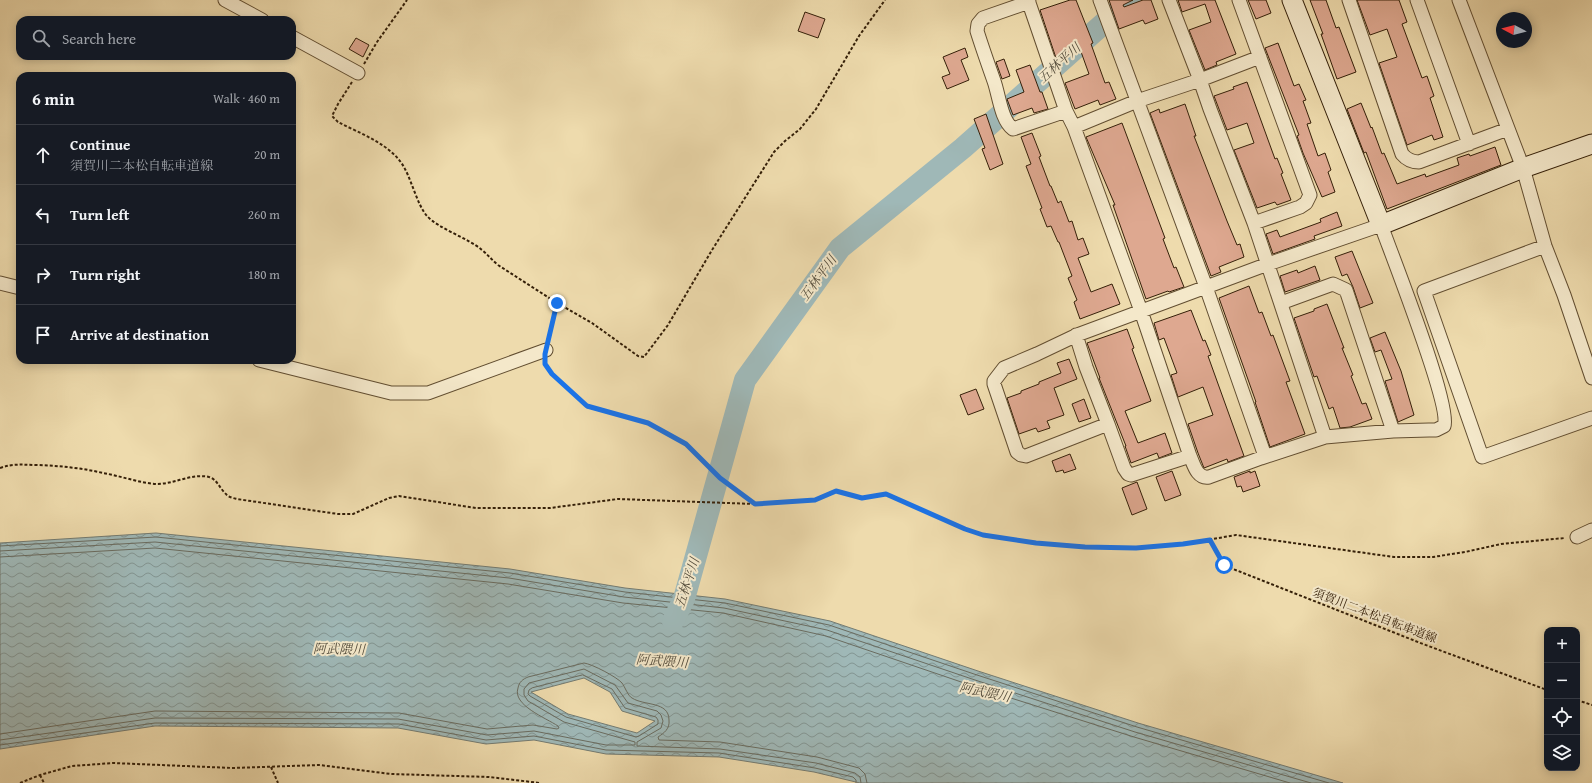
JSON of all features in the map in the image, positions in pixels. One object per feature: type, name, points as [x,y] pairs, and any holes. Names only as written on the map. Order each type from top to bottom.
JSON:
[{"type":"street","points":[[226,0],[255,16]]},
{"type":"street","points":[[1100,0],[1206,287],[1265,456]]},
{"type":"street","points":[[1169,0],[1254,223],[1325,437]]},
{"type":"street","points":[[1239,0],[1310,195],[1306,203],[1300,207],[1254,223]]},
{"type":"street","points":[[1066,111],[1013,129],[1009,126],[1002,109],[995,83],[977,31],[978,24],[983,18],[1029,1],[1066,111],[1074,127],[1141,311],[1190,456],[1199,475],[1204,478],[1214,476],[1265,456],[1325,437],[1393,431],[1436,430],[1444,426],[1445,414],[1424,340],[1381,225],[1292,0]]},
{"type":"street","points":[[1349,0],[1402,154],[1406,158],[1413,162],[1419,162],[1508,129]]},
{"type":"street","points":[[1417,0],[1469,144]]},
{"type":"street","points":[[1459,0],[1523,168],[1545,246],[1564,295],[1592,378]]},
{"type":"street","points":[[296,38],[358,72]]},
{"type":"street","points":[[1074,127],[1137,102],[1260,57]]},
{"type":"street","points":[[1108,424],[1026,456],[1021,455],[1017,452],[994,381],[1004,368],[1076,335],[1268,264],[1381,225],[1523,168],[1592,144]]},
{"type":"street","points":[[1545,246],[1424,291],[1482,457],[1592,418]]},
{"type":"street","points":[[0,283],[16,287]]},
{"type":"street","points":[[1281,303],[1333,284],[1346,290],[1393,431]]},
{"type":"street","points":[[1076,335],[1086,367],[1124,468],[1128,474],[1131,475],[1190,456]]},
{"type":"street","points":[[275,364],[392,393],[428,393],[546,350]]},
{"type":"street","points":[[1577,536],[1592,530]]},
{"type":"path","points":[[407,0],[358,72],[332,116],[338,122],[387,148],[400,161],[416,193],[421,207],[427,216],[482,250],[489,258],[557,303],[592,323],[638,356],[644,357],[668,325],[712,250],[774,152],[800,129],[816,109],[859,36],[885,0]]},
{"type":"path","points":[[557,303],[546,350],[545,364],[552,374],[587,406],[648,423],[686,444],[720,478],[755,504]]},
{"type":"path","points":[[0,468],[8,465],[20,464],[58,466],[158,484],[171,483],[191,478],[209,477],[215,480],[226,495],[237,499],[338,514],[352,514],[389,498],[400,496],[476,508],[550,508],[618,499],[755,504],[815,500],[836,491],[862,498],[886,494],[965,529],[983,535],[1036,543],[1085,547],[1136,548],[1183,544],[1236,535],[1324,548],[1405,557],[1433,557],[1500,544],[1577,536]]},
{"type":"path","name":"須賀川二本松自転車道線","points":[[1210,540],[1224,565],[1423,644],[1544,689]]},
{"type":"path","points":[[1580,701],[1592,705]]},
{"type":"path","points":[[20,783],[40,775],[72,766],[113,763],[233,768],[319,764],[391,774],[490,777],[540,783]]},
{"type":"path","points":[[271,767],[278,783]]},
{"type":"path","points":[[40,775],[44,783]]},
{"type":"water","name":"阿武隈川","points":[[156,533],[510,569],[625,588],[725,599],[830,621],[1138,723],[1343,783],[860,783],[814,772],[719,757],[606,754],[534,740],[486,744],[398,728],[155,726],[0,749],[0,543]],"holes":[[[584,678],[610,692],[622,711],[655,721],[637,733],[568,714],[531,692]]]},
{"type":"building","points":[[1070,0],[1076,0],[1093,43],[1091,44],[1105,83],[1109,82],[1116,99],[1100,105],[1098,100],[1075,109],[1065,83],[1089,74],[1080,49],[1056,58],[1040,10]]},
{"type":"building","points":[[1109,0],[1133,0],[1123,5],[1124,7],[1143,0],[1151,0],[1158,19],[1145,24],[1143,20],[1119,29]]},
{"type":"building","points":[[1178,0],[1215,0],[1236,54],[1216,62],[1217,65],[1205,70],[1189,30],[1211,22],[1205,4],[1182,12]]},
{"type":"building","points":[[1248,0],[1266,0],[1271,13],[1256,19]]},
{"type":"building","points":[[1310,0],[1326,0],[1336,28],[1339,27],[1356,72],[1337,79],[1321,34],[1323,34]]},
{"type":"building","points":[[1357,0],[1399,0],[1407,22],[1402,24],[1422,78],[1427,76],[1434,96],[1430,98],[1443,137],[1434,140],[1432,135],[1407,145],[1379,63],[1397,57],[1387,29],[1370,35]]},
{"type":"building","points":[[805,12],[825,19],[818,38],[798,31]]},
{"type":"building","points":[[356,38],[369,45],[363,57],[349,49]]},
{"type":"building","points":[[1278,43],[1294,86],[1299,84],[1306,100],[1303,101],[1311,123],[1307,124],[1318,156],[1325,153],[1331,170],[1328,172],[1335,192],[1322,197],[1303,153],[1297,136],[1299,135],[1265,48]]},
{"type":"building","points":[[965,48],[968,57],[961,60],[969,80],[947,89],[942,77],[950,74],[943,57]]},
{"type":"building","points":[[1004,59],[1010,76],[1002,79],[996,62]]},
{"type":"building","points":[[1030,65],[1048,109],[1034,113],[1032,108],[1013,115],[1007,99],[1024,92],[1016,70]]},
{"type":"building","points":[[1247,82],[1275,159],[1277,158],[1283,173],[1281,174],[1291,200],[1277,205],[1275,202],[1257,208],[1234,150],[1254,143],[1247,123],[1227,130],[1214,96],[1234,89],[1233,87]]},
{"type":"building","points":[[1361,103],[1382,154],[1384,153],[1397,184],[1425,174],[1426,177],[1459,165],[1457,158],[1469,154],[1470,156],[1495,147],[1501,165],[1387,209],[1366,152],[1364,153],[1347,109]]},
{"type":"building","points":[[1185,104],[1196,136],[1194,136],[1227,221],[1237,245],[1240,244],[1244,257],[1219,267],[1221,272],[1211,276],[1150,113],[1159,109],[1160,113]]},
{"type":"building","points":[[986,114],[1003,164],[990,170],[982,149],[985,148],[974,119]]},
{"type":"building","points":[[1122,123],[1165,238],[1163,239],[1174,268],[1176,267],[1184,287],[1146,299],[1113,205],[1115,205],[1086,137]]},
{"type":"building","points":[[1032,133],[1041,156],[1039,157],[1058,203],[1061,201],[1069,222],[1072,221],[1078,240],[1083,238],[1089,254],[1078,258],[1091,292],[1112,284],[1120,304],[1080,319],[1074,302],[1077,300],[1068,278],[1072,276],[1051,226],[1047,227],[1040,209],[1042,208],[1026,166],[1031,164],[1021,137]]},
{"type":"building","points":[[1337,212],[1342,226],[1314,236],[1315,239],[1273,254],[1266,234],[1277,230],[1280,237],[1321,222],[1320,219]]},
{"type":"building","points":[[1352,251],[1373,303],[1360,308],[1347,274],[1342,276],[1335,257]]},
{"type":"building","points":[[1315,266],[1320,280],[1285,292],[1280,276],[1297,270],[1298,273]]},
{"type":"building","points":[[1249,286],[1259,313],[1262,312],[1271,336],[1273,335],[1290,381],[1286,382],[1305,434],[1270,447],[1256,402],[1219,298]]},
{"type":"building","points":[[1327,304],[1353,375],[1351,376],[1362,404],[1366,403],[1372,419],[1350,427],[1340,428],[1333,407],[1329,409],[1317,376],[1314,377],[1294,318],[1314,311],[1314,309]]},
{"type":"building","points":[[1191,310],[1203,341],[1205,340],[1211,355],[1208,356],[1244,456],[1228,462],[1227,459],[1204,468],[1188,424],[1213,415],[1203,387],[1178,397],[1171,375],[1177,373],[1164,338],[1159,340],[1154,323]]},
{"type":"building","points":[[1127,329],[1134,348],[1132,349],[1151,401],[1125,411],[1138,443],[1165,433],[1172,453],[1159,458],[1157,453],[1131,463],[1087,343]]},
{"type":"building","points":[[1385,332],[1401,371],[1414,415],[1398,422],[1385,381],[1392,379],[1381,350],[1375,352],[1370,338]]},
{"type":"building","points":[[1069,359],[1077,379],[1054,388],[1064,415],[1047,421],[1050,428],[1038,432],[1036,428],[1019,434],[1007,398],[1021,393],[1021,391],[1039,384],[1039,382],[1061,373],[1057,363]]},
{"type":"building","points":[[976,389],[984,409],[968,415],[960,395]]},
{"type":"building","points":[[1084,399],[1091,418],[1079,422],[1072,404]]},
{"type":"building","points":[[1070,454],[1076,469],[1064,473],[1063,470],[1056,472],[1052,461]]},
{"type":"building","points":[[1172,471],[1181,495],[1165,501],[1156,477]]},
{"type":"building","points":[[1250,471],[1250,473],[1255,471],[1260,486],[1243,492],[1241,486],[1237,487],[1234,477]]},
{"type":"building","points":[[1137,482],[1147,509],[1132,515],[1122,488]]},
{"type":"waterway","name":"五林平川","points":[[673,621],[684,599],[745,380],[840,248],[963,148],[1130,0]]},
{"type":"route","points":[[557,303],[545,354],[545,364],[552,374],[587,406],[596,410],[648,423],[686,444],[720,478],[755,504],[815,500],[836,491],[862,498],[886,494],[965,529],[983,535],[1036,543],[1085,547],[1136,548],[1210,540],[1224,565]]}]
